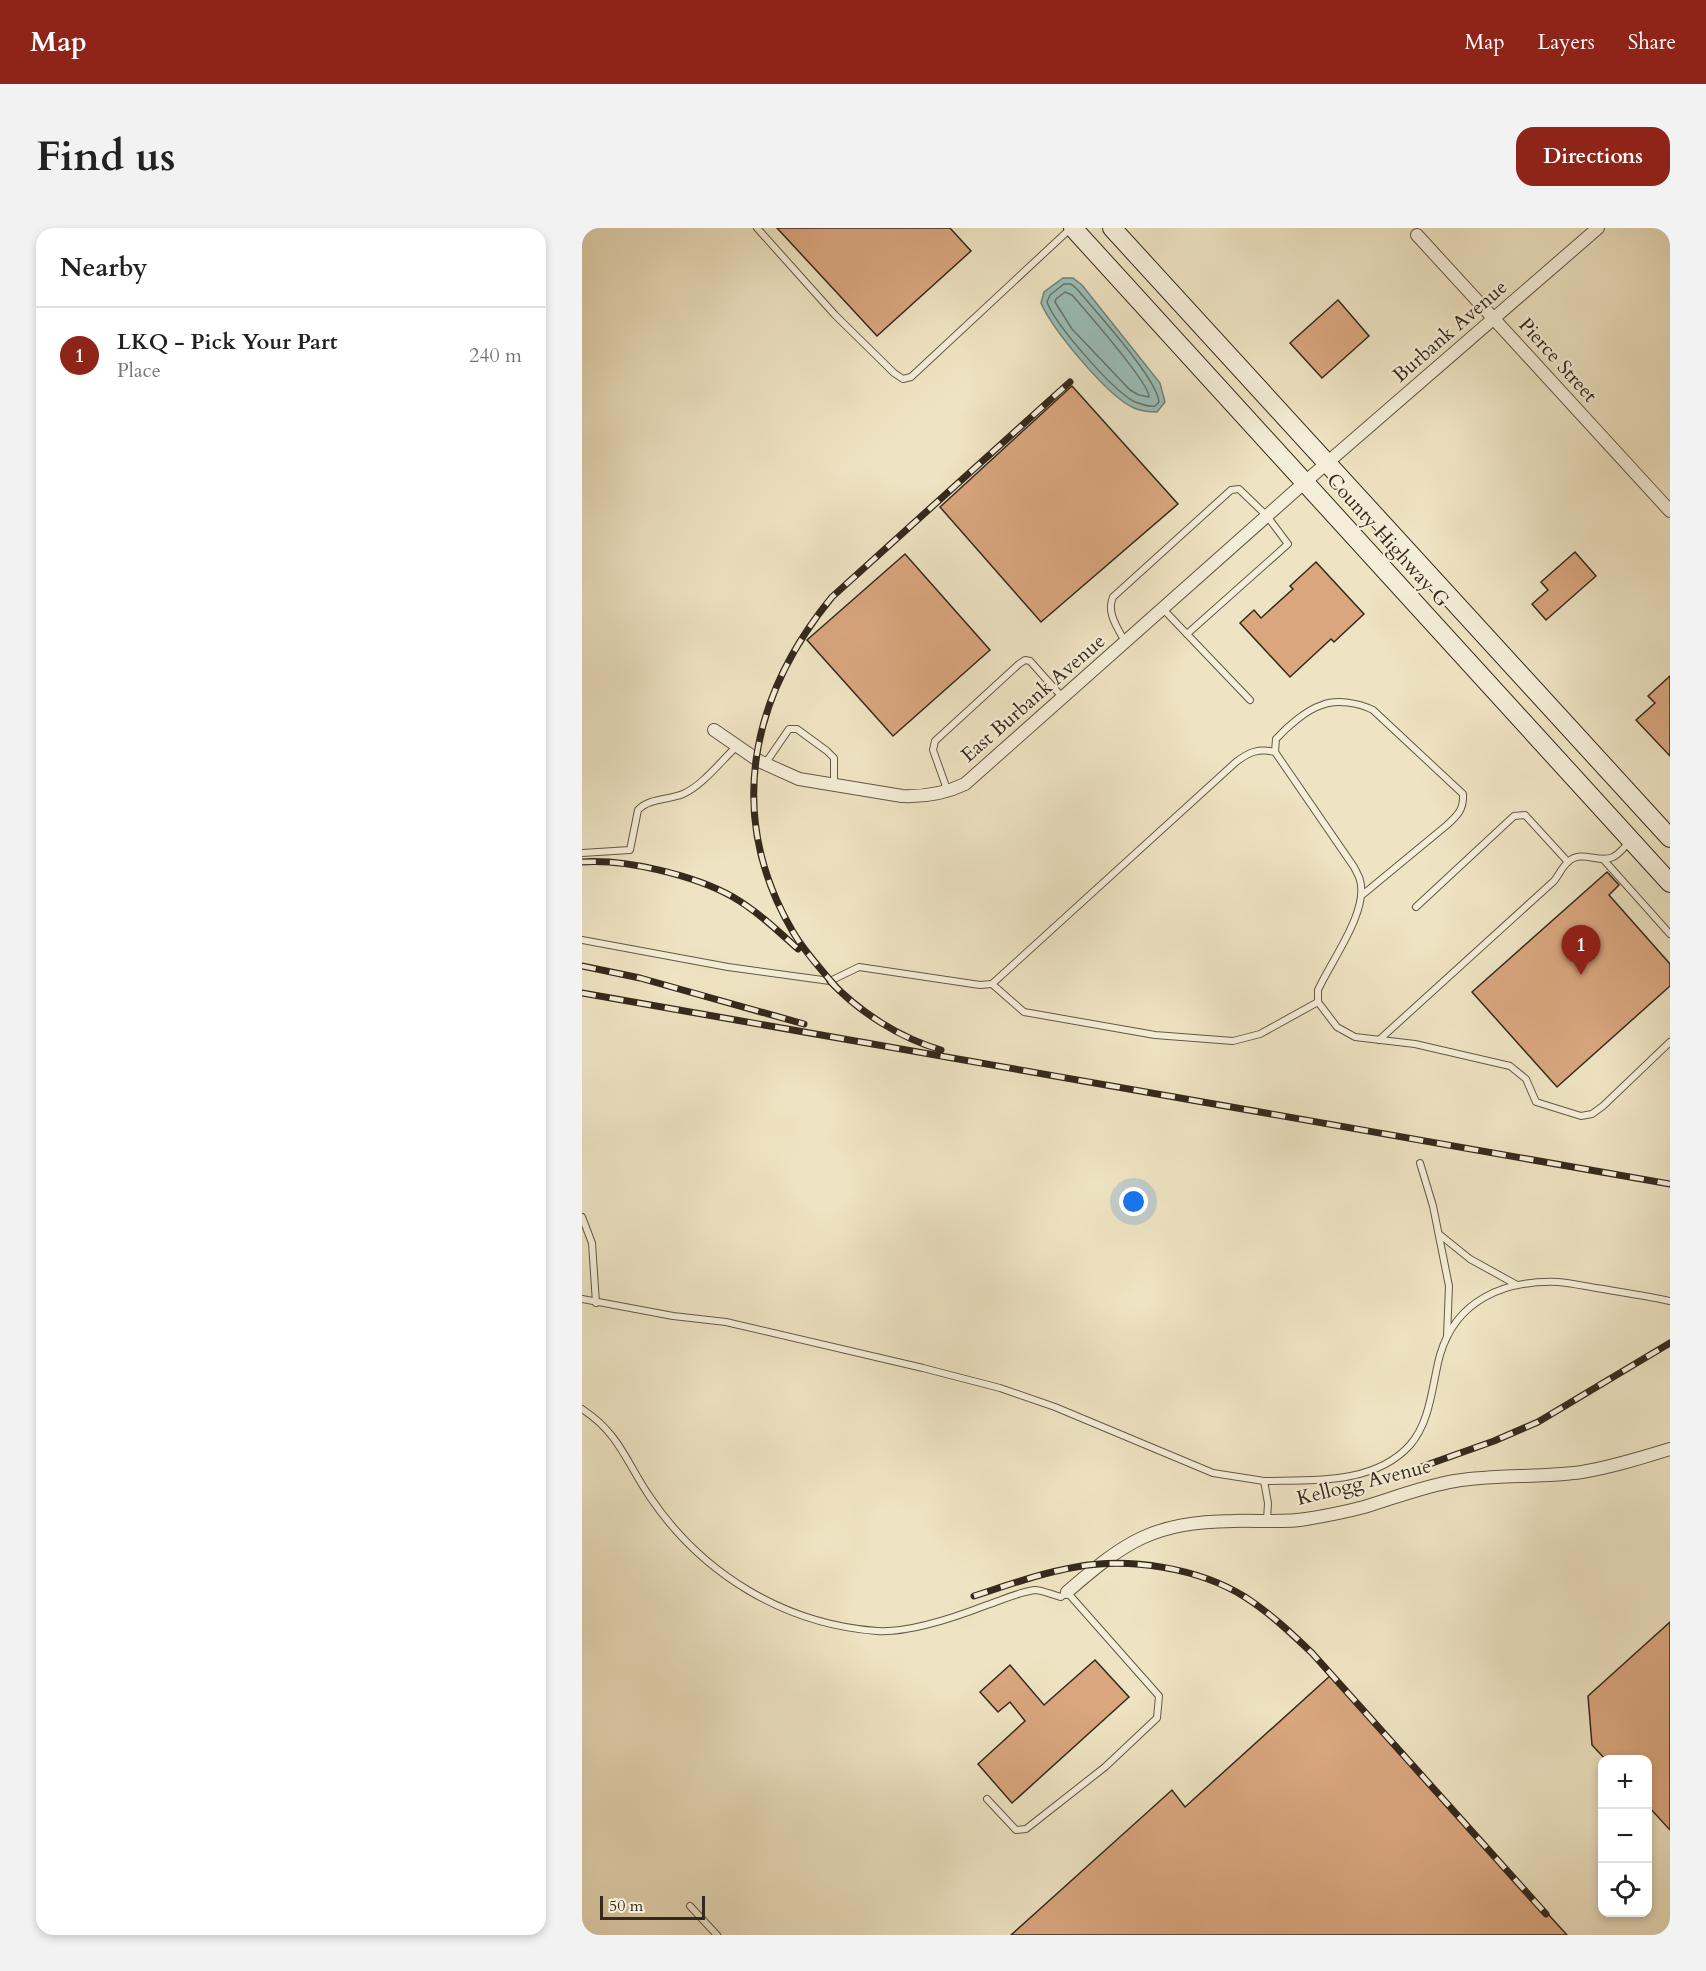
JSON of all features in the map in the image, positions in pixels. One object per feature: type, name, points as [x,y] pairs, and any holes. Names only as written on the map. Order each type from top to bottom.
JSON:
[{"type":"main road","name":"County Highway G","points":[[1072,228],[1670,883]]},
{"type":"main road","name":"County Highway G","points":[[1112,228],[1670,838]]},
{"type":"main road","points":[[1631,840],[1653,819]]},
{"type":"street","name":"Burbank Avenue","points":[[1327,463],[1598,228]]},
{"type":"street","name":"Pierce Street","points":[[1417,235],[1670,511]]},
{"type":"street","name":"East Burbank Avenue","points":[[714,730],[765,764],[799,779],[902,796],[937,795],[948,792],[965,784],[979,773],[1327,463]]},
{"type":"street","name":"Kellogg Avenue","points":[[1067,1592],[1116,1551],[1148,1534],[1184,1524],[1204,1521],[1302,1520],[1362,1508],[1439,1484],[1582,1472],[1619,1465],[1670,1449]]},
{"type":"lane","points":[[757,228],[835,315],[903,379],[911,377],[1072,228]]},
{"type":"lane","points":[[1125,643],[1110,612],[1110,603],[1118,591],[1231,490],[1239,489],[1267,516],[1288,544],[1187,634]]},
{"type":"lane","points":[[1163,609],[1251,700]]},
{"type":"lane","points":[[948,792],[933,750],[935,741],[1019,664],[1025,660],[1030,662],[1063,698]]},
{"type":"lane","points":[[1361,896],[1448,825],[1460,812],[1463,803],[1462,794],[1373,710],[1361,704],[1322,704],[1291,724],[1276,739],[1275,752],[1361,880],[1361,896],[1356,921],[1318,990],[1318,1002],[1337,1027],[1355,1037],[1415,1044],[1509,1066],[1526,1079],[1536,1102],[1581,1116],[1598,1111],[1670,1042]]},
{"type":"lane","points":[[765,764],[789,729],[797,729],[827,751],[834,759],[834,785]]},
{"type":"lane","points":[[582,853],[630,850],[638,810],[642,806],[648,802],[682,794],[692,789],[736,746]]},
{"type":"lane","points":[[582,940],[729,967],[830,981],[860,967],[980,985],[992,984],[1236,762],[1256,750],[1275,752]]},
{"type":"lane","points":[[1416,907],[1514,816],[1525,815],[1568,862]]},
{"type":"lane","points":[[1378,1040],[1554,881],[1573,858],[1613,857],[1631,840]]},
{"type":"lane","points":[[1603,859],[1670,934]]},
{"type":"lane","points":[[992,984],[1024,1012],[1155,1035],[1233,1041],[1260,1034],[1318,1002]]},
{"type":"lane","points":[[1420,1163],[1433,1206],[1449,1286],[1447,1337]]},
{"type":"lane","points":[[582,1217],[592,1243],[596,1303]]},
{"type":"lane","points":[[1438,1233],[1470,1259],[1517,1285]]},
{"type":"lane","points":[[582,1299],[664,1314],[726,1322],[1000,1388],[1055,1407],[1213,1473],[1264,1481],[1352,1476],[1376,1468],[1396,1456],[1410,1444],[1419,1429],[1430,1400],[1440,1355],[1458,1318],[1476,1302],[1494,1292],[1517,1285],[1558,1282],[1670,1300]]},
{"type":"lane","points":[[582,1409],[600,1420],[617,1440],[643,1487],[668,1523],[687,1544],[735,1582],[789,1611],[845,1627],[880,1631],[925,1625],[1036,1590],[1061,1597],[1067,1592],[1159,1696],[1157,1718],[1105,1767],[1026,1829],[1016,1830],[987,1799]]},
{"type":"lane","points":[[1264,1481],[1268,1503],[1267,1520]]},
{"type":"lane","points":[[690,1906],[717,1935]]},
{"type":"water","points":[[1063,278],[1073,278],[1082,285],[1160,383],[1165,402],[1157,412],[1137,409],[1123,401],[1096,377],[1068,345],[1041,303],[1044,292]]},
{"type":"building","points":[[777,228],[950,228],[971,251],[877,336]]},
{"type":"building","points":[[1338,300],[1369,336],[1322,378],[1290,343]]},
{"type":"building","points":[[1072,386],[1178,504],[1041,622],[940,507]]},
{"type":"building","points":[[1575,552],[1596,576],[1546,620],[1532,604],[1548,590],[1541,582]]},
{"type":"building","points":[[905,554],[990,650],[893,736],[807,640]]},
{"type":"building","points":[[1316,562],[1364,614],[1334,642],[1331,639],[1290,677],[1240,623],[1254,610],[1261,618],[1293,589],[1290,586]]},
{"type":"building","points":[[1670,676],[1670,756],[1636,720],[1655,703],[1648,696]]},
{"type":"building","points":[[1607,872],[1619,885],[1609,895],[1670,964],[1670,986],[1557,1087],[1472,992]]},
{"type":"building","points":[[1670,1622],[1670,1830],[1652,1810],[1652,1755],[1601,1755],[1592,1745],[1588,1696]]},
{"type":"building","points":[[1095,1660],[1129,1697],[1012,1803],[978,1764],[1025,1721],[1010,1702],[998,1712],[980,1692],[1010,1665],[1044,1705]]},
{"type":"building","points":[[1331,1675],[1567,1935],[1011,1935],[1172,1790],[1185,1807]]},
{"type":"railway","points":[[835,986],[807,953],[793,932],[772,888],[759,845],[754,801],[756,758],[766,716],[782,675],[804,635],[832,597],[1070,382]]},
{"type":"railway","points":[[582,862],[639,866],[680,875],[717,889],[750,908],[798,949]]},
{"type":"railway","points":[[582,966],[640,978],[804,1024]]},
{"type":"railway","points":[[830,981],[881,1023],[910,1039],[941,1050]]},
{"type":"railway","points":[[582,993],[1670,1184]]},
{"type":"railway","points":[[1421,1467],[1494,1441],[1538,1422],[1670,1343]]},
{"type":"railway","points":[[974,1596],[1076,1567],[1118,1563],[1141,1564],[1185,1572],[1227,1587],[1245,1597],[1272,1616],[1312,1653],[1546,1914]]},
{"type":"place","name":"LKQ - Pick Your Part","points":[[1581,975]]}]
